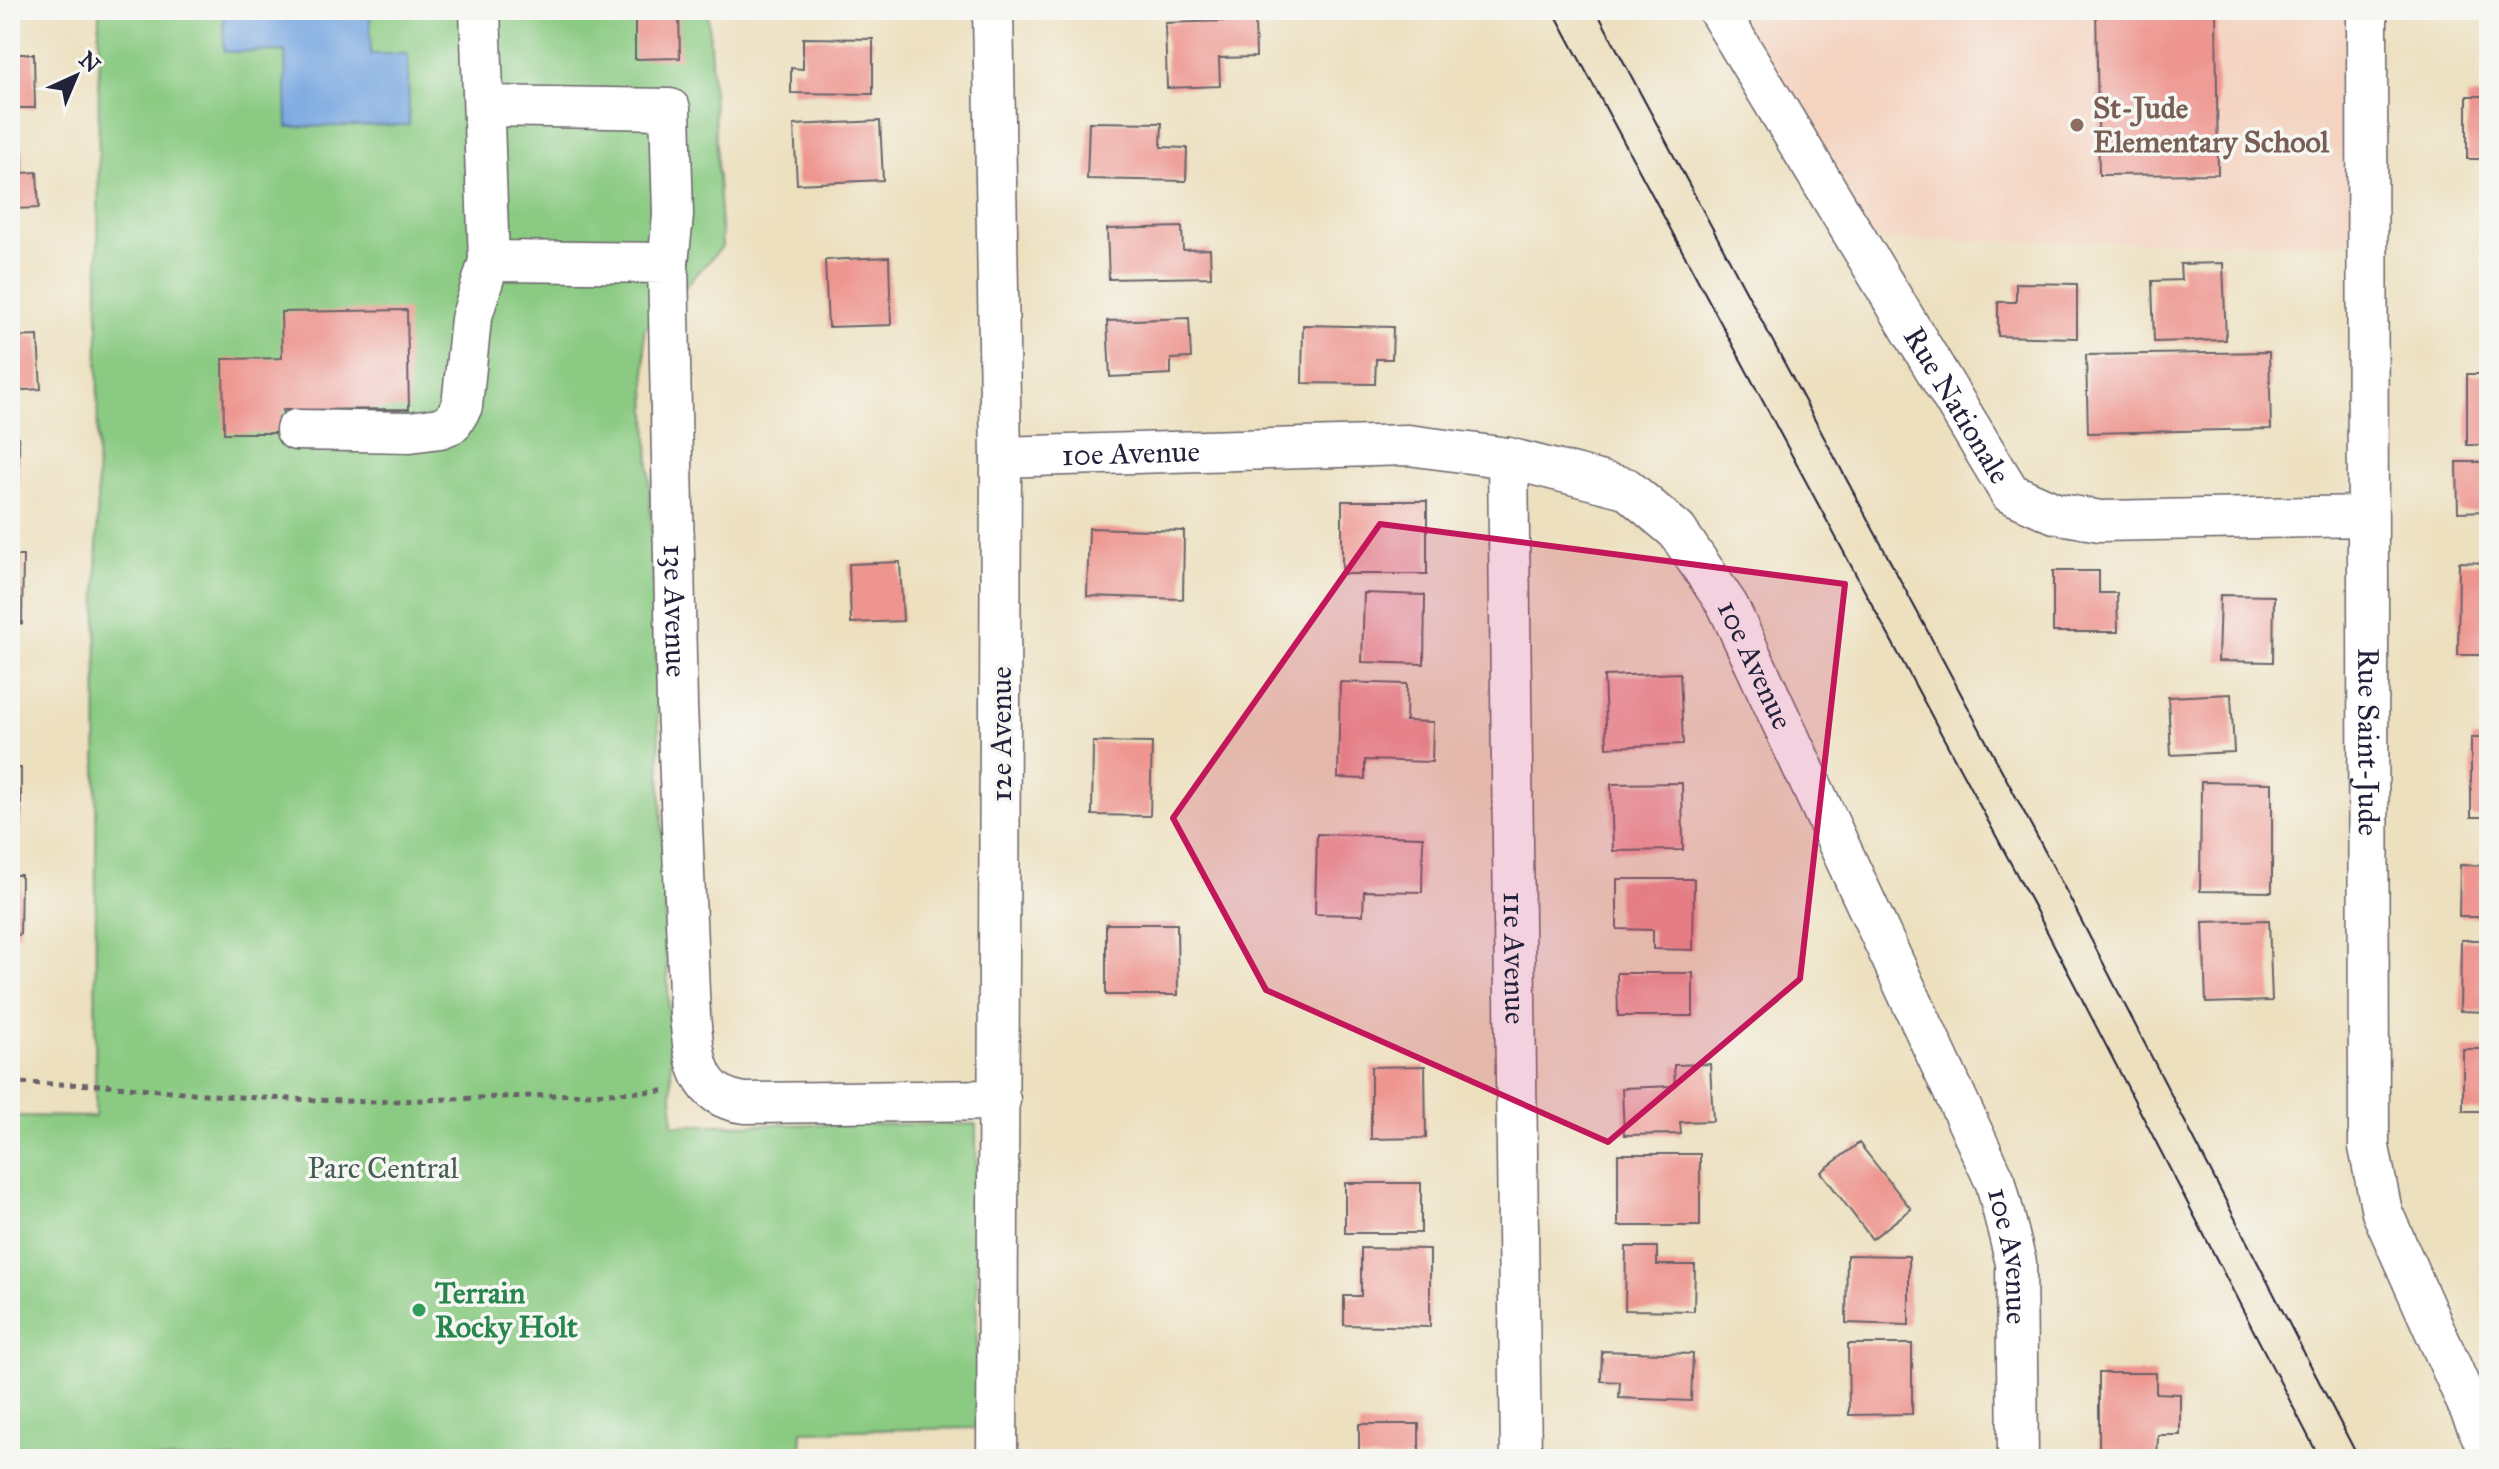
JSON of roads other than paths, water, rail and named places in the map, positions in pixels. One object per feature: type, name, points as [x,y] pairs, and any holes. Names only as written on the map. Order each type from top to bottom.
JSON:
[{"type":"street","points":[[296,430],[410,432],[440,428],[452,423],[462,406],[471,319],[489,261],[480,10]]},
{"type":"street","name":"12e Avenue","points":[[993,10],[1001,457],[997,1459]]},
{"type":"street","name":"Rue Nationale","points":[[1718,10],[2010,493],[2055,513],[2100,521],[2366,516]]},
{"type":"street","name":"Rue Saint-Jude","points":[[2367,10],[2369,1147],[2382,1212],[2489,1452]]},
{"type":"street","name":"13e Avenue","points":[[485,106],[670,109],[673,216],[668,263],[679,753],[690,1016],[695,1056],[708,1087],[719,1097],[745,1103],[1000,1100]]},
{"type":"street","points":[[489,261],[668,263]]},
{"type":"street","name":"10e Avenue","points":[[1001,457],[1408,445],[1508,458],[1626,488],[1677,531],[1728,606],[1996,1183],[2016,1263],[2018,1459]]},
{"type":"street","name":"11e Avenue","points":[[1508,458],[1521,1459]]},
{"type":"water","points":[[223,10],[370,10],[371,54],[408,54],[409,125],[287,127],[285,51],[224,52]]},
{"type":"tram line","points":[[1553,10],[2039,916],[2320,1459]]},
{"type":"tram line","points":[[1596,10],[2063,885],[2359,1459]]},
{"type":"place","name":"St-Jude Elementary School","points":[[2077,125]]},
{"type":"place","name":"Terrain Rocky Holt","points":[[419,1310]]},
{"type":"park label","name":"Parc Central","points":[[383,1168]]}]
